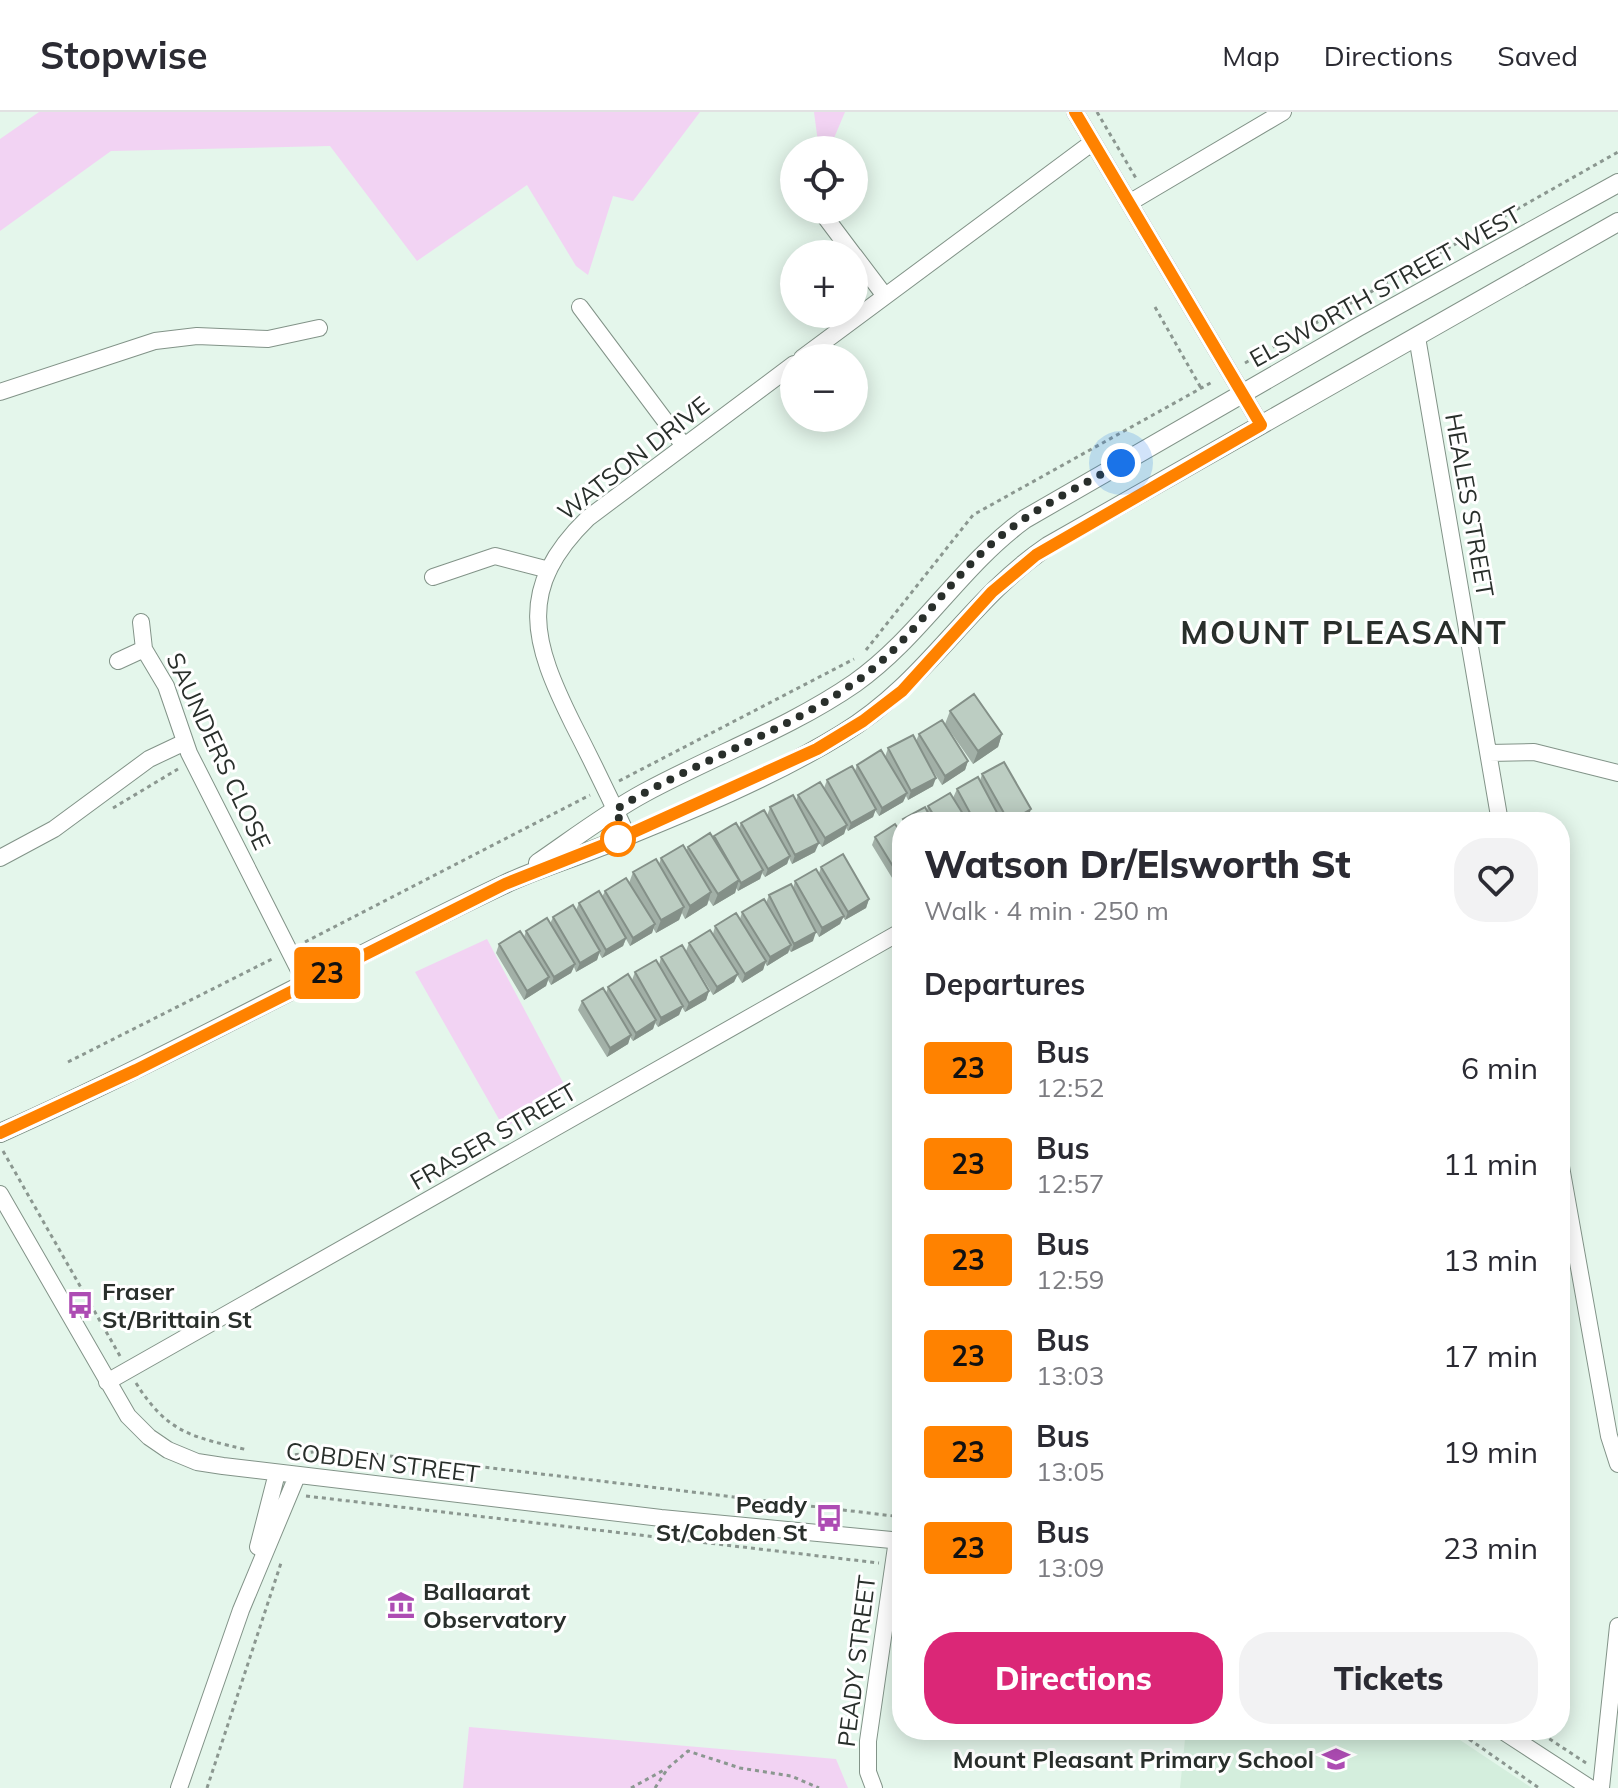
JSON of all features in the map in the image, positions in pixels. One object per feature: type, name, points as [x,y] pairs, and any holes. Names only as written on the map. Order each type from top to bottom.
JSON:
[{"type":"street","points":[[1075,112],[1261,425]]},
{"type":"street","points":[[1129,203],[1283,112]]},
{"type":"street","points":[[821,344],[1093,142]]},
{"type":"street","name":"ELSWORTH STREET WEST","points":[[505,884],[615,810],[843,691],[907,639],[960,575],[1005,533],[1243,393],[1618,183]]},
{"type":"street","name":"ELSWORTH STREET WEST","points":[[0,1133],[92,1091],[505,884],[627,835],[798,759],[863,721],[917,676],[998,586],[1036,555],[1618,222]]},
{"type":"street","points":[[831,224],[843,240]]},
{"type":"street","points":[[868,273],[885,296]]},
{"type":"street","points":[[580,307],[684,446]]},
{"type":"street","points":[[0,392],[155,341],[197,336],[268,339],[319,328]]},
{"type":"street","name":"HEALES STREET","points":[[1417,337],[1498,812]]},
{"type":"street","name":"WATSON DRIVE","points":[[627,835],[615,810],[609,782],[542,654],[539,603],[549,570],[560,548],[588,518],[780,374]]},
{"type":"street","points":[[433,577],[495,556],[549,570]]},
{"type":"street","name":"SAUNDERS CLOSE","points":[[141,622],[144,649],[166,686],[185,742],[306,984]]},
{"type":"street","points":[[118,661],[144,649]]},
{"type":"street","points":[[0,858],[54,829],[149,759],[185,742]]},
{"type":"street","points":[[1489,753],[1534,752],[1618,773]]},
{"type":"street","name":"FRASER STREET","points":[[107,1382],[892,937]]},
{"type":"street","name":"COBDEN STREET","points":[[0,1194],[107,1382],[137,1426],[168,1450],[197,1462],[726,1525],[892,1539]]},
{"type":"street","points":[[1570,1217],[1609,1436],[1618,1464]]},
{"type":"street","points":[[241,1610],[277,1473]]},
{"type":"street","points":[[179,1788],[241,1610],[297,1476]]},
{"type":"street","name":"PEADY STREET","points":[[874,1788],[868,1772],[868,1741],[892,1572]]},
{"type":"street","points":[[1601,1788],[1618,1626]]},
{"type":"street","points":[[1516,1740],[1590,1788]]},
{"type":"path","points":[[1097,112],[1137,180]]},
{"type":"path","points":[[68,1062],[609,782],[619,781],[860,657],[973,515],[1618,152]]},
{"type":"path","points":[[1155,307],[1201,388]]},
{"type":"path","points":[[0,1145],[153,1411],[191,1436],[258,1453]]},
{"type":"path","points":[[285,1456],[332,1449],[892,1516]]},
{"type":"path","points":[[303,1495],[892,1565]]},
{"type":"path","points":[[207,1788],[284,1553]]},
{"type":"path","points":[[1470,1740],[1539,1788]]},
{"type":"path","points":[[631,1788],[668,1768],[688,1751],[740,1768],[791,1776],[819,1788]]},
{"type":"path","points":[[655,1788],[668,1768]]},
{"type":"shaded area","points":[[39,112],[700,112],[633,201],[613,196],[588,275],[576,266],[527,185],[417,261],[330,146],[111,151],[0,231],[0,139]]},
{"type":"shaded area","points":[[814,112],[845,112],[835,136],[817,136]]},
{"type":"shaded area","points":[[487,939],[567,1090],[504,1128],[415,972]]},
{"type":"shaded area","points":[[469,1727],[836,1759],[848,1788],[463,1788]]},
{"type":"shaded area","name":"Mount Pleasant Primary School","points":[[1185,1740],[1460,1740],[1532,1788],[1180,1788]]},
{"type":"building","points":[[974,694],[1002,734],[978,751],[950,711]]},
{"type":"building","points":[[942,720],[968,761],[945,776],[919,734]]},
{"type":"building","points":[[913,735],[936,778],[911,791],[888,748]]},
{"type":"building","points":[[881,750],[907,793],[882,808],[857,765]]},
{"type":"building","points":[[1004,762],[1031,809],[1026,812],[1003,812],[982,774]]},
{"type":"building","points":[[852,766],[876,809],[851,823],[827,780]]},
{"type":"building","points":[[978,777],[997,812],[970,812],[957,789]]},
{"type":"building","points":[[820,782],[847,825],[825,838],[798,795]]},
{"type":"building","points":[[950,793],[962,812],[932,812],[928,806]]},
{"type":"building","points":[[793,795],[819,843],[795,855],[770,807]]},
{"type":"building","points":[[764,810],[790,856],[768,869],[741,823]]},
{"type":"building","points":[[736,823],[763,870],[741,883],[714,836]]},
{"type":"building","points":[[892,826],[892,865],[875,837]]},
{"type":"building","points":[[710,833],[739,880],[718,894],[688,847]]},
{"type":"building","points":[[683,845],[711,892],[690,906],[661,858]]},
{"type":"building","points":[[843,854],[869,899],[848,912],[821,867]]},
{"type":"building","points":[[656,859],[684,907],[661,920],[633,872]]},
{"type":"building","points":[[816,869],[844,916],[822,928],[795,881]]},
{"type":"building","points":[[626,878],[655,924],[633,938],[605,891]]},
{"type":"building","points":[[791,884],[816,932],[794,944],[769,895]]},
{"type":"building","points":[[599,891],[626,938],[606,950],[579,903]]},
{"type":"building","points":[[764,899],[791,945],[770,957],[742,912]]},
{"type":"building","points":[[573,905],[600,951],[580,963],[553,917]]},
{"type":"building","points":[[736,913],[766,961],[745,974],[715,926]]},
{"type":"building","points":[[547,918],[575,964],[554,977],[526,931]]},
{"type":"building","points":[[710,930],[738,974],[717,987],[689,943]]},
{"type":"building","points":[[520,931],[549,977],[527,991],[499,944]]},
{"type":"building","points":[[682,945],[709,991],[689,1003],[661,957]]},
{"type":"building","points":[[656,960],[683,1006],[661,1018],[635,972]]},
{"type":"building","points":[[628,974],[656,1020],[636,1033],[608,987]]},
{"type":"building","points":[[603,988],[631,1035],[610,1048],[582,1001]]},
{"type":"bus line","name":"23","points":[[0,1133],[136,1070],[505,884],[616,840],[817,749],[863,721],[902,691],[980,604],[1036,555],[1261,425],[1075,112]]},
{"type":"place","name":"Fraser St/Brittain St","points":[[80,1305]]},
{"type":"place","name":"Peady St/Cobden St","points":[[829,1518]]},
{"type":"place","name":"Ballaarat Observatory","points":[[401,1605]]},
{"type":"place","name":"Mount Pleasant Primary School","points":[[1336,1759]]},
{"type":"district","name":"MOUNT PLEASANT","points":[[1344,632]]},
{"type":"route","points":[[618,839],[627,835],[615,810],[803,714],[858,681],[907,639],[989,546],[1025,519],[1121,463]]}]
